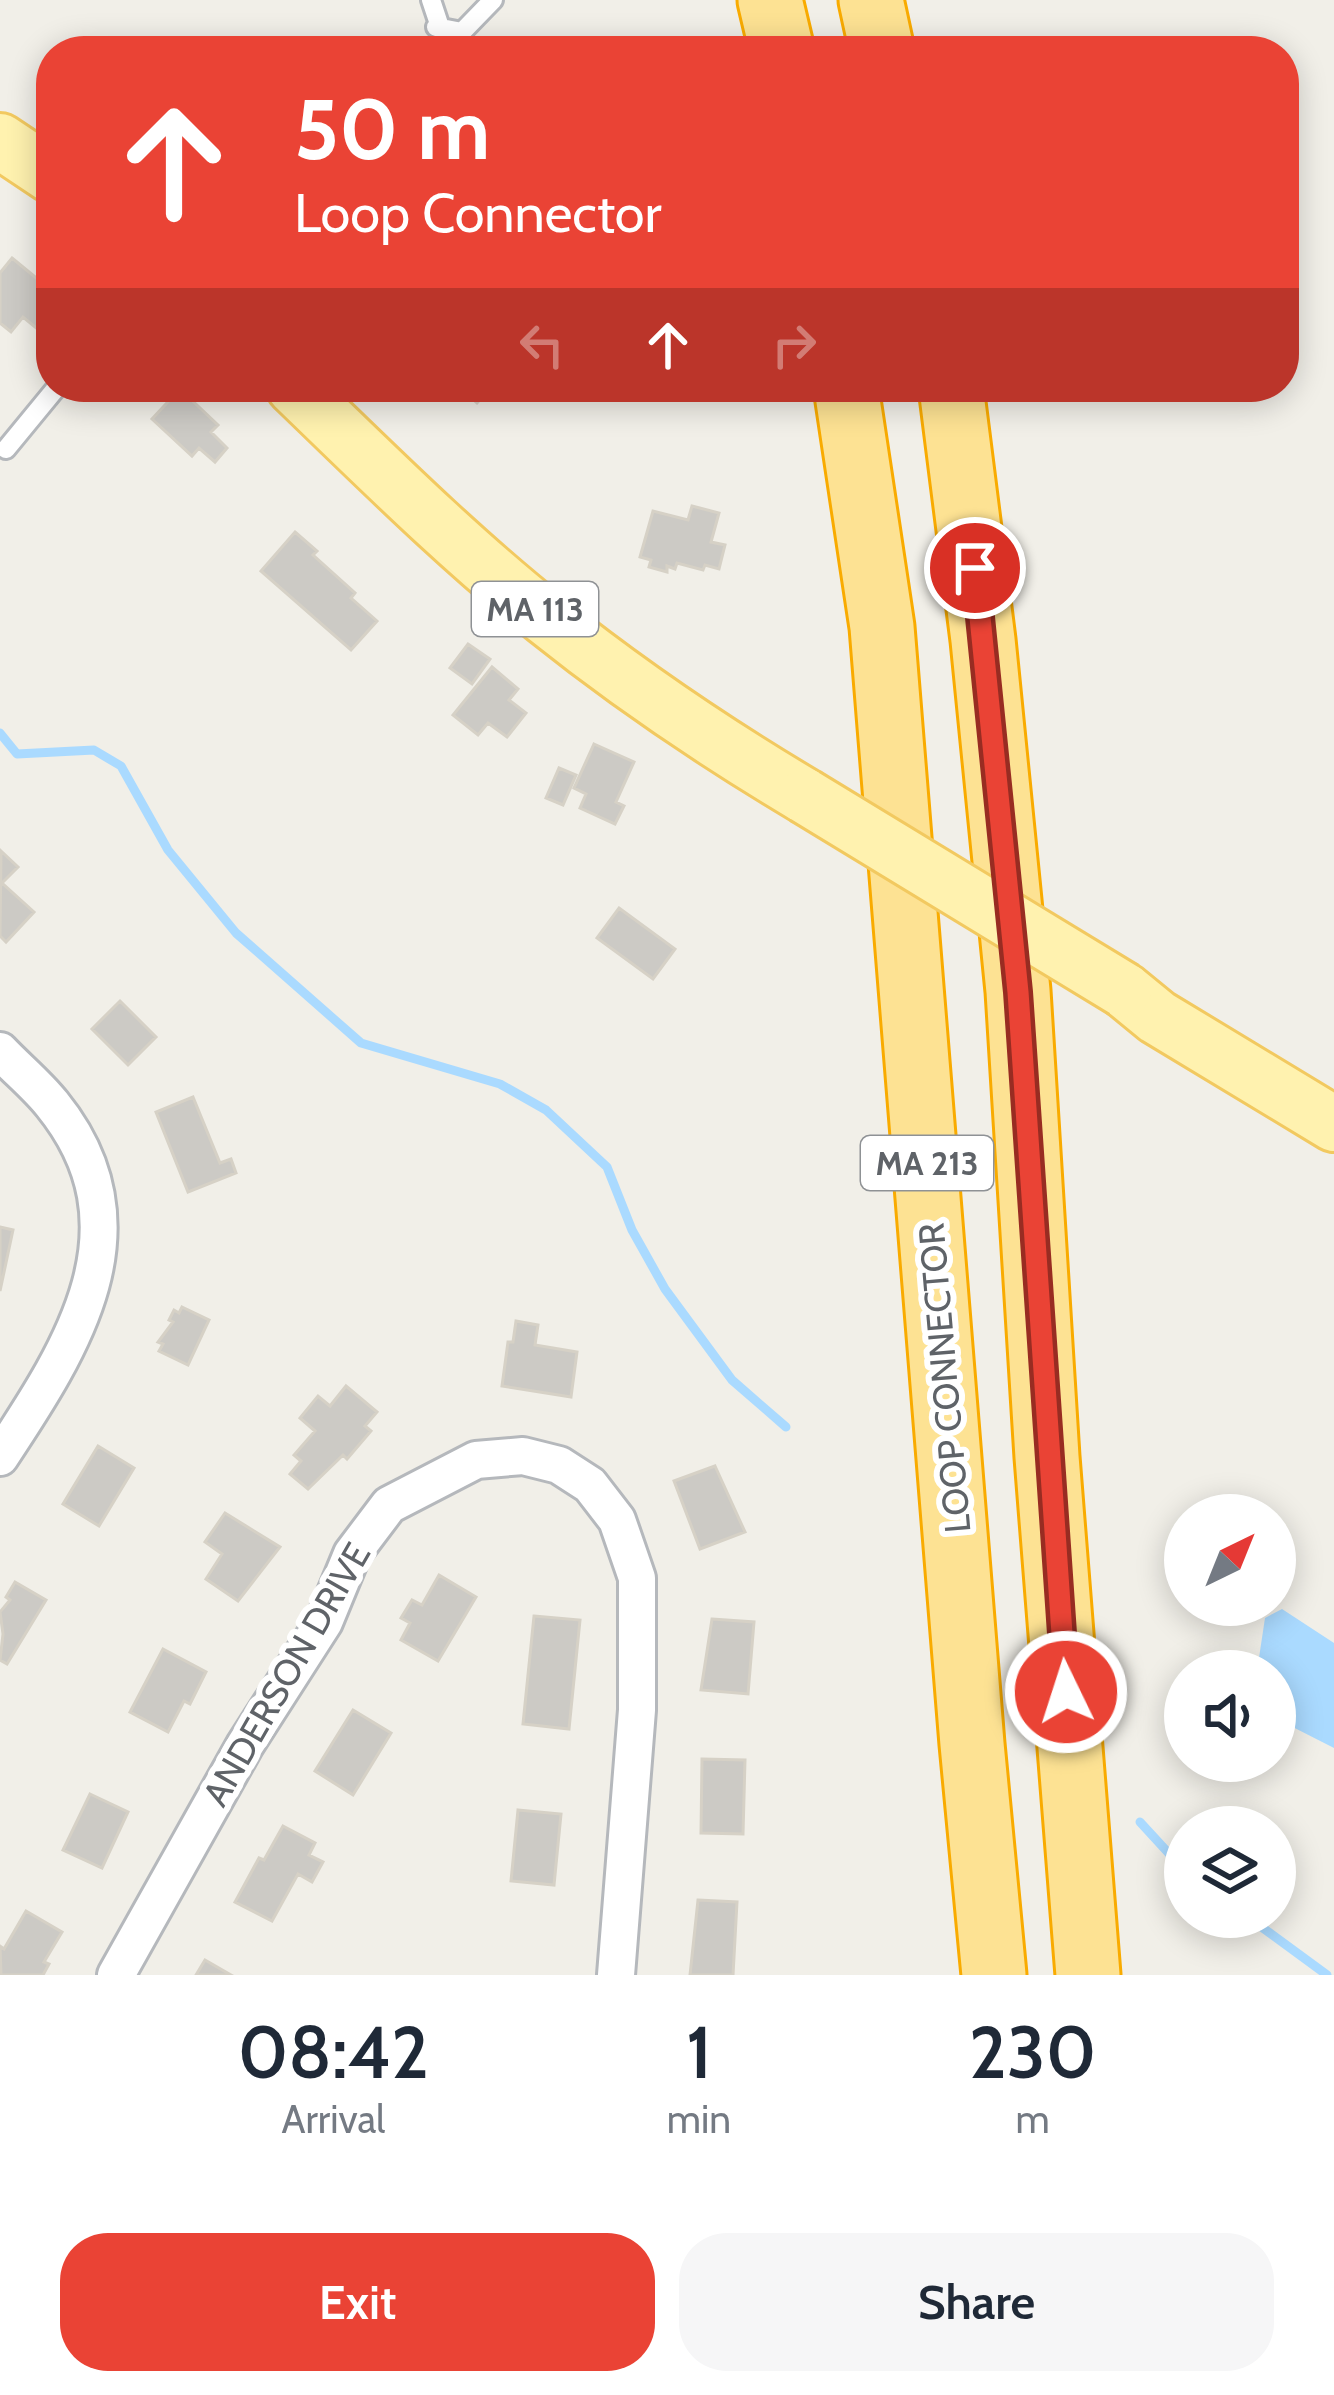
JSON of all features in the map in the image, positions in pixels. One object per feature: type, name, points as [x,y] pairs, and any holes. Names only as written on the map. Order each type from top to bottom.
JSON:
[{"type":"highway","points":[[770,0],[778,36]]},
{"type":"highway","points":[[871,0],[879,36]]},
{"type":"highway","name":"LOOP CONNECTOR","points":[[847,402],[881,627],[991,1963]]},
{"type":"highway","name":"MA 213","points":[[953,402],[1018,992],[1047,1457]]},
{"type":"highway","points":[[1047,1457],[1088,1975]]},
{"type":"highway","points":[[1047,1457],[1118,1975]]},
{"type":"main road","points":[[0,141],[36,166]]},
{"type":"main road","name":"MA 113","points":[[310,402],[546,618],[752,764],[1334,1124]]},
{"type":"street","points":[[0,1052],[52,1103],[75,1138],[101,1212],[99,1253],[69,1342],[0,1457]]},
{"type":"street","name":"ANDERSON DRIVE","points":[[116,1975],[235,1762],[324,1622],[352,1554],[389,1505],[476,1460],[523,1456],[559,1465],[590,1485],[617,1520],[638,1578],[633,1778],[616,1975]]},
{"type":"lane","points":[[431,0],[436,27],[462,32],[493,0]]},
{"type":"lane","points":[[6,449],[45,402]]},
{"type":"water","points":[[1296,1618],[1334,1643],[1334,1748],[1296,1729],[1296,1650],[1260,1650],[1264,1626],[1296,1626]]},
{"type":"building","points":[[12,258],[36,278],[36,328],[23,317],[11,332],[0,323],[0,273]]},
{"type":"building","points":[[168,402],[194,402],[218,425],[211,432],[227,448],[215,462],[199,448],[192,456],[152,419]]},
{"type":"building","points":[[692,506],[719,513],[711,542],[725,545],[719,569],[677,563],[675,569],[667,566],[667,572],[649,567],[651,560],[640,557],[653,511],[688,520]]},
{"type":"building","points":[[295,532],[377,621],[351,650],[261,571]]},
{"type":"building","points":[[468,644],[490,659],[472,684],[450,668]]},
{"type":"building","points":[[492,667],[518,689],[509,700],[526,713],[507,737],[488,723],[478,735],[453,715]]},
{"type":"building","points":[[594,744],[634,762],[616,802],[624,806],[615,824],[580,808],[586,794],[574,788]]},
{"type":"building","points":[[559,768],[576,775],[563,805],[546,798]]},
{"type":"building","points":[[1,851],[18,867],[2,883],[34,912],[6,942],[0,936]]},
{"type":"building","points":[[619,908],[675,949],[653,979],[597,938]]},
{"type":"building","points":[[120,1001],[156,1037],[128,1065],[92,1029]]},
{"type":"building","points":[[193,1097],[220,1163],[231,1159],[236,1173],[188,1192],[156,1112]]},
{"type":"building","points":[[0,1227],[13,1230],[0,1291]]},
{"type":"building","points":[[182,1307],[209,1320],[188,1365],[159,1351],[163,1344],[158,1342],[173,1322],[169,1320],[174,1310],[179,1313]]},
{"type":"building","points":[[516,1321],[538,1325],[535,1345],[577,1352],[571,1397],[502,1386]]},
{"type":"building","points":[[346,1386],[377,1412],[365,1426],[371,1431],[347,1459],[343,1455],[308,1489],[290,1474],[301,1461],[294,1455],[315,1431],[300,1418],[318,1396],[330,1406]]},
{"type":"building","points":[[98,1446],[134,1468],[99,1526],[63,1504]]},
{"type":"building","points":[[715,1466],[745,1532],[700,1549],[674,1481]]},
{"type":"building","points":[[225,1513],[280,1547],[238,1601],[206,1579],[222,1554],[205,1542]]},
{"type":"building","points":[[439,1575],[476,1597],[438,1661],[401,1640],[410,1623],[401,1618],[412,1600],[422,1605]]},
{"type":"building","points":[[15,1582],[46,1600],[7,1664],[0,1660],[0,1612]]},
{"type":"building","points":[[534,1616],[580,1620],[569,1729],[523,1724]]},
{"type":"building","points":[[712,1619],[754,1622],[748,1694],[701,1690]]},
{"type":"building","points":[[163,1649],[206,1672],[190,1704],[184,1701],[168,1732],[130,1712]]},
{"type":"building","points":[[353,1710],[391,1733],[353,1795],[315,1771]]},
{"type":"building","points":[[702,1759],[745,1760],[743,1834],[701,1833]]},
{"type":"building","points":[[90,1794],[128,1812],[102,1868],[63,1850]]},
{"type":"building","points":[[518,1810],[561,1814],[554,1885],[511,1881]]},
{"type":"building","points":[[283,1826],[315,1843],[309,1855],[323,1862],[312,1882],[298,1874],[272,1921],[235,1902]]},
{"type":"building","points":[[698,1900],[737,1902],[733,1975],[690,1975]]},
{"type":"building","points":[[26,1911],[62,1932],[44,1962],[49,1964],[43,1975],[1,1975],[0,1946],[4,1949]]},
{"type":"building","points":[[205,1960],[231,1975],[196,1975]]},
{"type":"waterway","points":[[0,733],[17,754],[94,750],[121,766],[168,850],[236,933],[361,1043],[500,1084],[546,1110],[607,1167],[632,1230],[665,1289],[732,1380],[786,1427]]},
{"type":"waterway","points":[[1140,1822],[1164,1848]]},
{"type":"waterway","points":[[1277,1938],[1327,1975]]},
{"type":"route","points":[[975,568],[1018,992],[1066,1692]]}]
